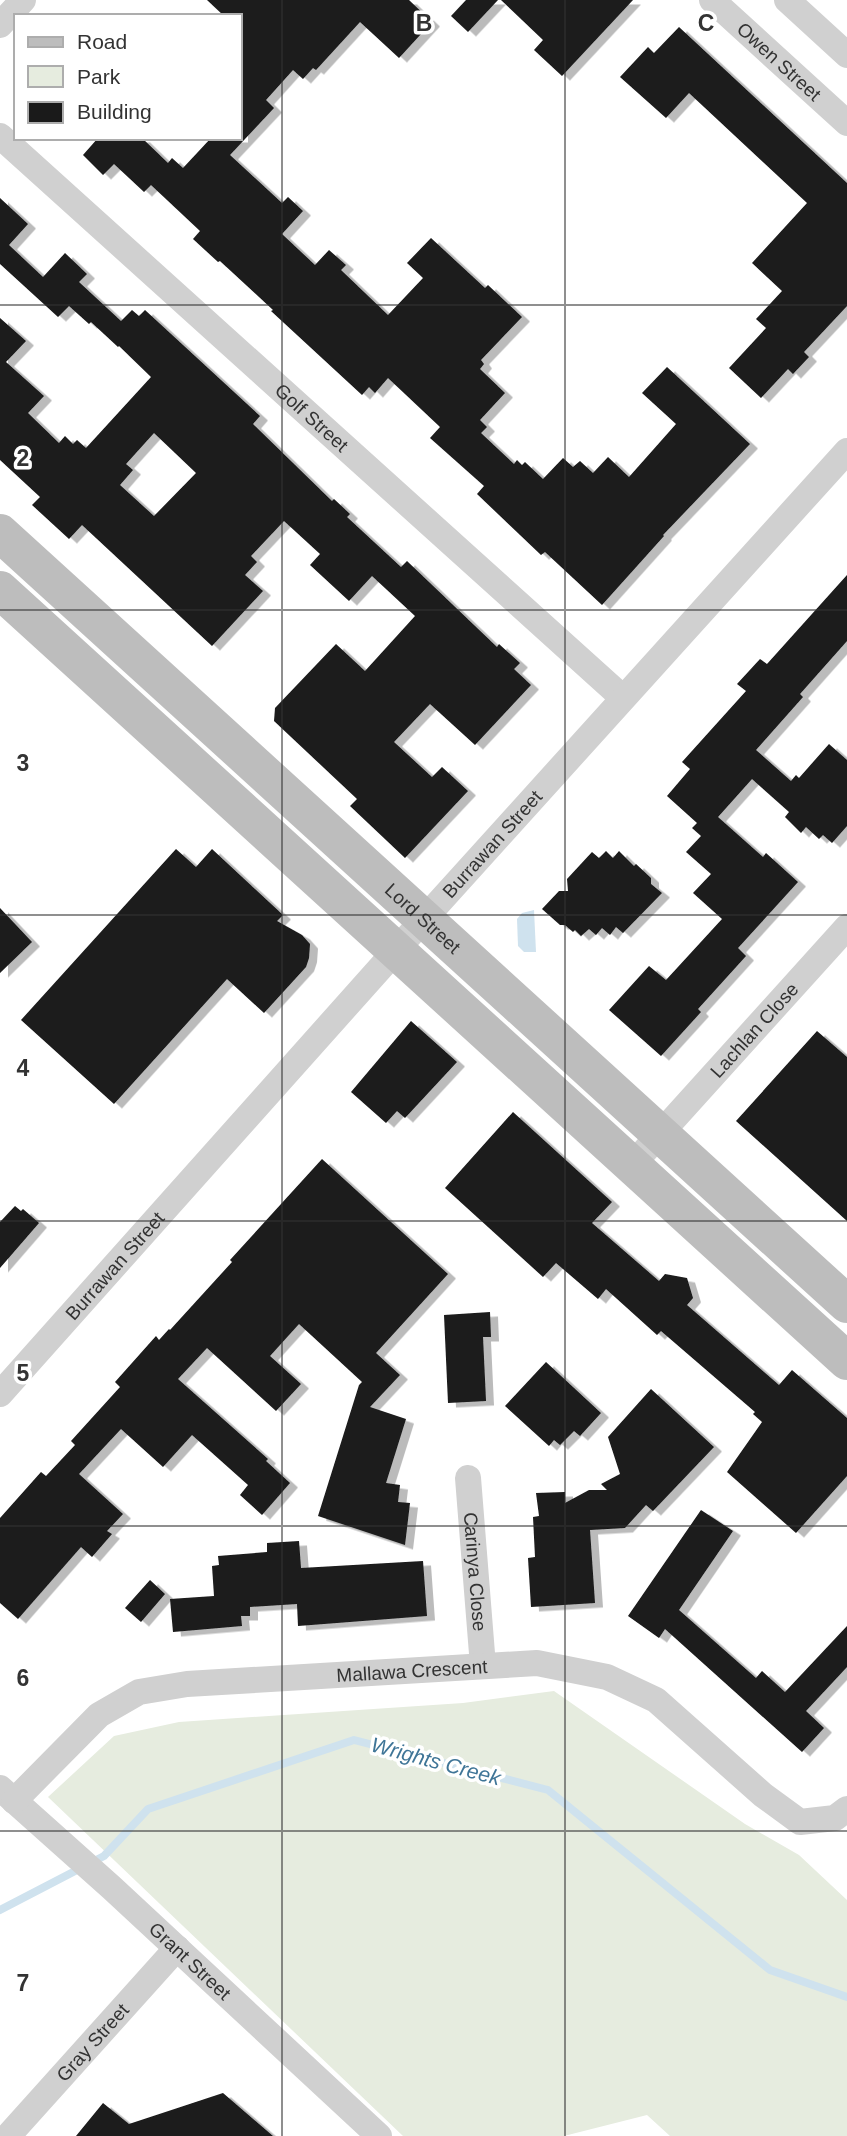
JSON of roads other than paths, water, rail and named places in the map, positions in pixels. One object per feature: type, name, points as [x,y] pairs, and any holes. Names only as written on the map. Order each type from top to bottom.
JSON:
[{"type":"main road","name":"Lord Street","points":[[0,533],[847,1304]]},
{"type":"main road","points":[[0,590],[847,1360]]},
{"type":"street","points":[[0,25],[23,0]]},
{"type":"street","name":"Owen Street","points":[[712,0],[847,123]]},
{"type":"street","points":[[787,0],[847,55]]},
{"type":"street","name":"Golf Street","points":[[0,136],[624,698]]},
{"type":"street","name":"Burrawan Street","points":[[0,1394],[847,451]]},
{"type":"street","name":"Lachlan Close","points":[[632,1165],[847,927]]},
{"type":"street","name":"Carinya Close","points":[[468,1478],[483,1665]]},
{"type":"street","name":"Mallawa Crescent","points":[[7,1795],[99,1715],[139,1692],[187,1684],[537,1663],[607,1677],[656,1700],[763,1795],[800,1822],[835,1818],[847,1809]]},
{"type":"street","name":"Grant Street","points":[[7,1795],[112,1888],[379,2136]]},
{"type":"street","name":"Gray Street","points":[[8,2136],[177,1948]]},
{"type":"water","points":[[534,910],[536,952],[524,952],[518,946],[517,919],[522,913]]},
{"type":"waterway","name":"Wrights Creek","points":[[0,1910],[104,1856],[148,1809],[354,1740],[548,1790],[770,1970],[847,1997]]}]
